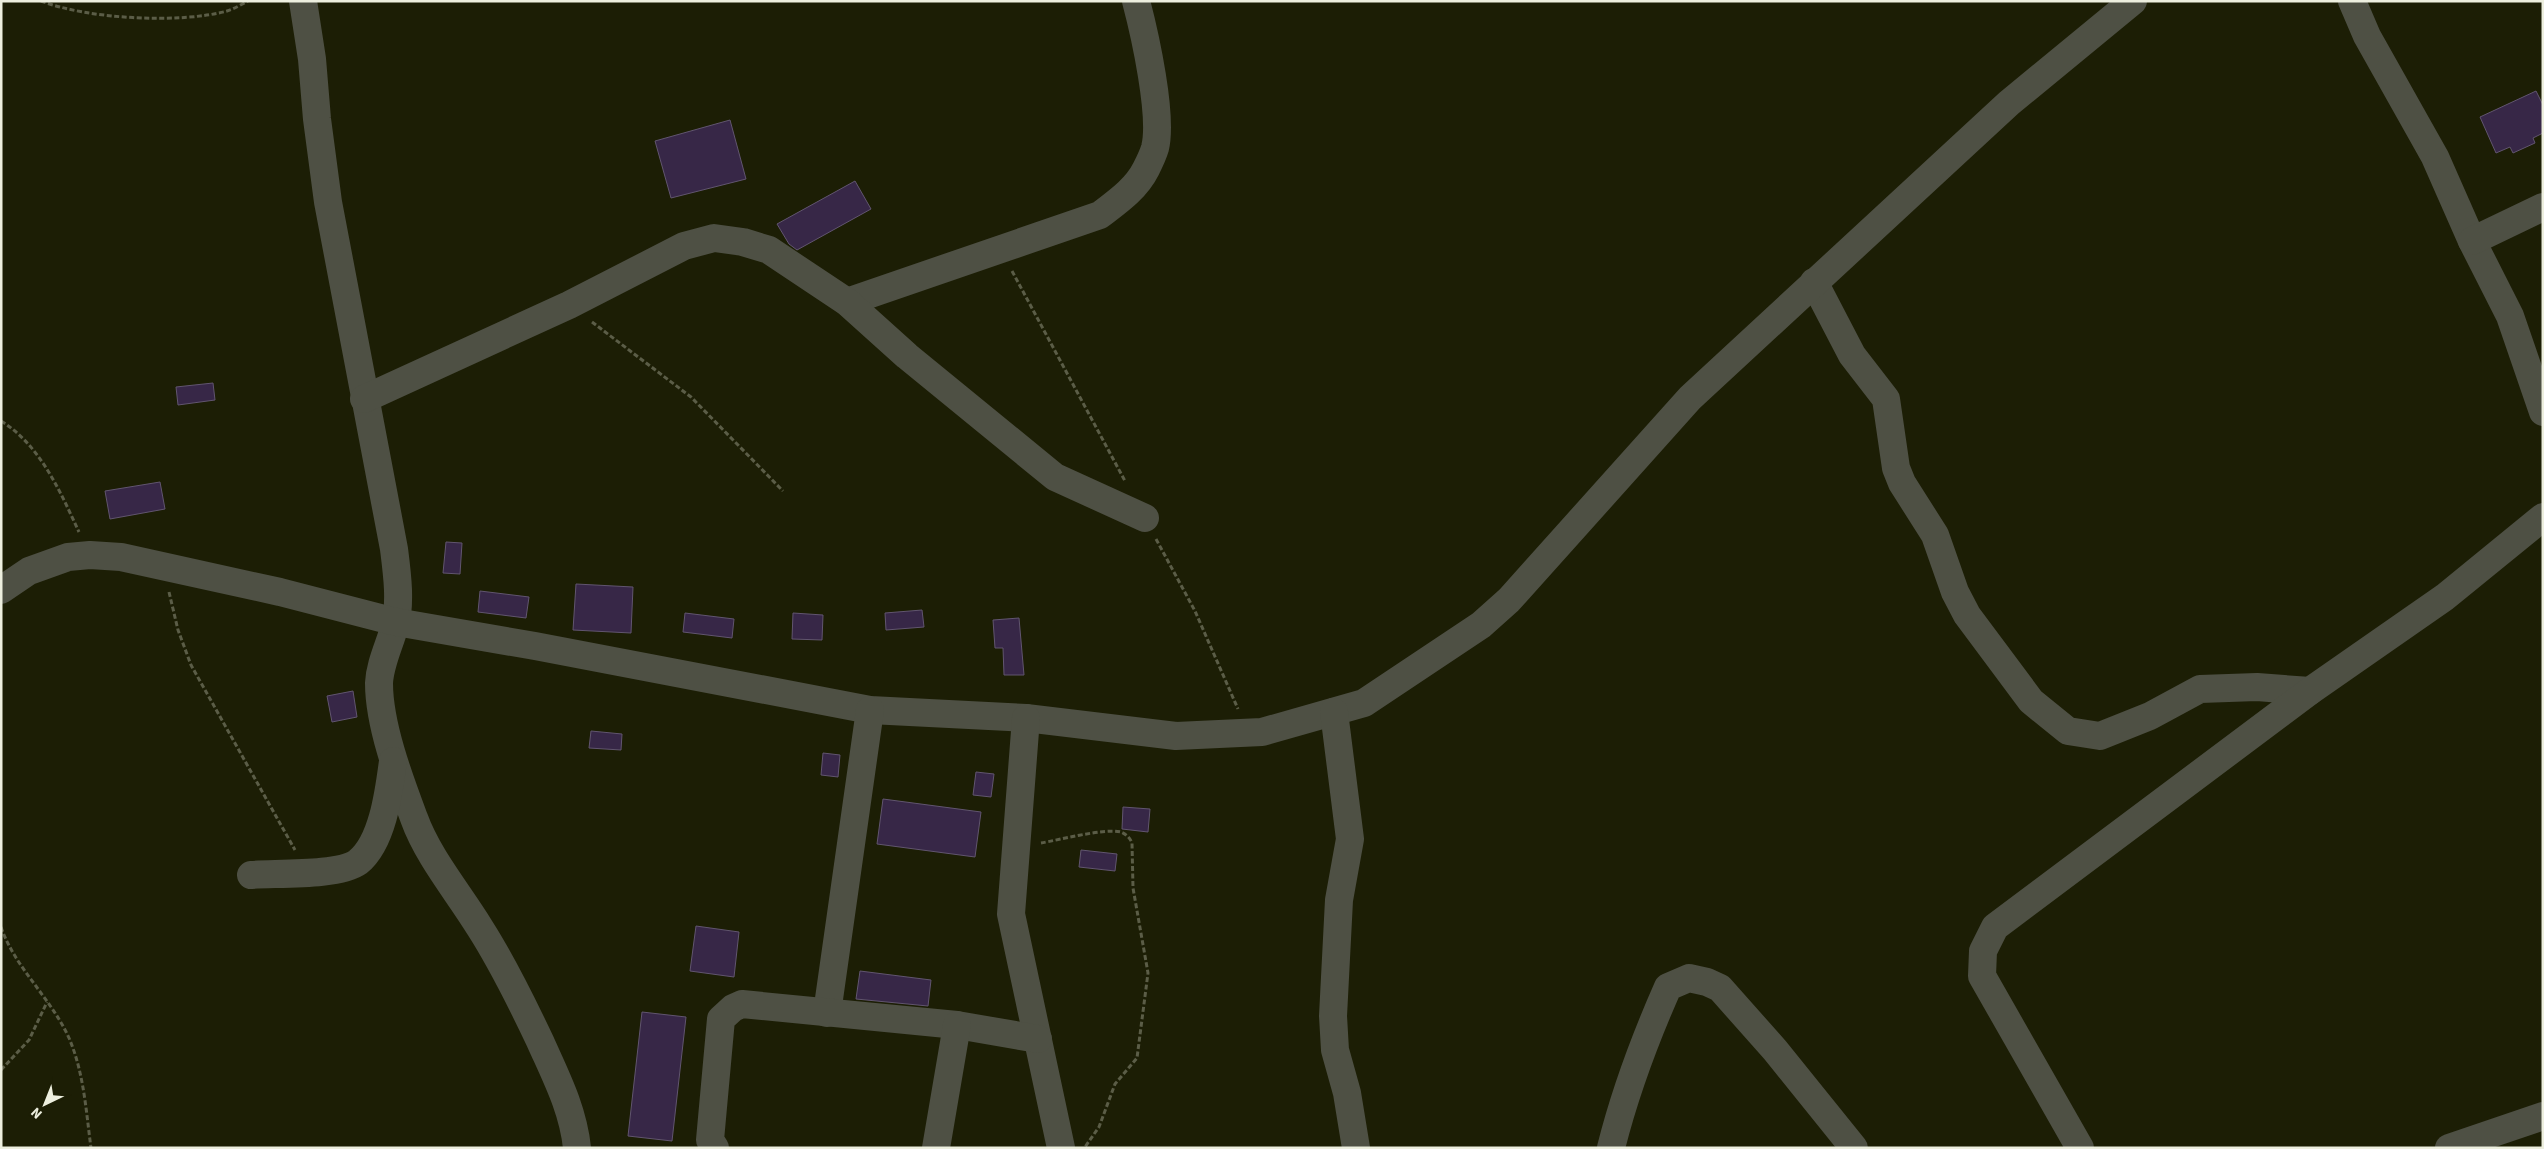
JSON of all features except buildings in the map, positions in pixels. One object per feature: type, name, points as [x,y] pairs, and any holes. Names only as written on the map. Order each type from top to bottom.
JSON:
[{"type":"street","points":[[303,1],[312,60],[317,119],[328,202],[394,549],[398,579],[396,622],[383,659],[379,682],[382,714],[394,758],[415,820],[441,868],[480,928],[506,974],[568,1101],[575,1127],[577,1148]]},
{"type":"street","points":[[847,302],[1100,215],[1128,192],[1145,171],[1155,148],[1156,123],[1146,42],[1136,1]]},
{"type":"street","points":[[1,590],[29,571],[49,562],[68,557],[90,555],[121,557],[280,592],[396,622],[535,646],[870,710],[1026,718],[1176,736],[1262,732],[1364,703],[1424,665],[1481,625],[1509,600],[1690,398],[2009,104],[2133,1]]},
{"type":"street","points":[[2352,1],[2366,36],[2435,157],[2472,241],[2510,316],[2543,412]]},
{"type":"street","points":[[2472,241],[2543,207]]},
{"type":"street","points":[[364,399],[569,305],[684,246],[714,238],[743,242],[769,250],[847,302],[907,356],[1054,477],[1145,518]]},
{"type":"street","points":[[1814,282],[1852,355],[1886,399],[1896,468],[1902,483],[1935,534],[1956,592],[1967,615],[2031,701],[2068,731],[2100,736],[2150,716],[2200,689],[2257,687],[2310,691]]},
{"type":"street","points":[[2080,1148],[1982,976],[1983,951],[1995,927],[2310,691],[2445,596],[2543,517]]},
{"type":"street","points":[[827,1013],[870,710]]},
{"type":"street","points":[[1334,712],[1350,839],[1340,900],[1333,1016],[1335,1050],[1347,1093],[1356,1148]]},
{"type":"street","points":[[1026,718],[1011,914],[1061,1148]]},
{"type":"street","points":[[251,875],[337,870],[358,862],[371,845],[385,810],[394,758]]},
{"type":"street","points":[[1611,1148],[1623,1100],[1668,987],[1689,978],[1720,988],[1776,1050],[1848,1139],[1868,1148]]},
{"type":"street","points":[[715,1148],[710,1140],[721,1019],[733,1008],[742,1004],[957,1025],[1038,1039]]},
{"type":"street","points":[[936,1148],[957,1025]]},
{"type":"street","points":[[2448,1148],[2543,1116]]},
{"type":"path","points":[[41,1],[91,13],[178,18],[228,11],[248,1]]},
{"type":"path","points":[[569,305],[691,397],[783,491]]},
{"type":"path","points":[[1,421],[19,432],[39,457],[64,501],[90,555]]},
{"type":"path","points":[[162,565],[178,630],[191,665],[307,872]]},
{"type":"path","points":[[1016,847],[1105,832],[1122,832],[1132,843],[1133,888],[1148,974],[1137,1058],[1115,1084],[1099,1127],[1085,1148]]},
{"type":"path","points":[[1,927],[7,944],[69,1037],[81,1071],[91,1148]]},
{"type":"path","points":[[1,1070],[29,1040],[47,1002]]}]
